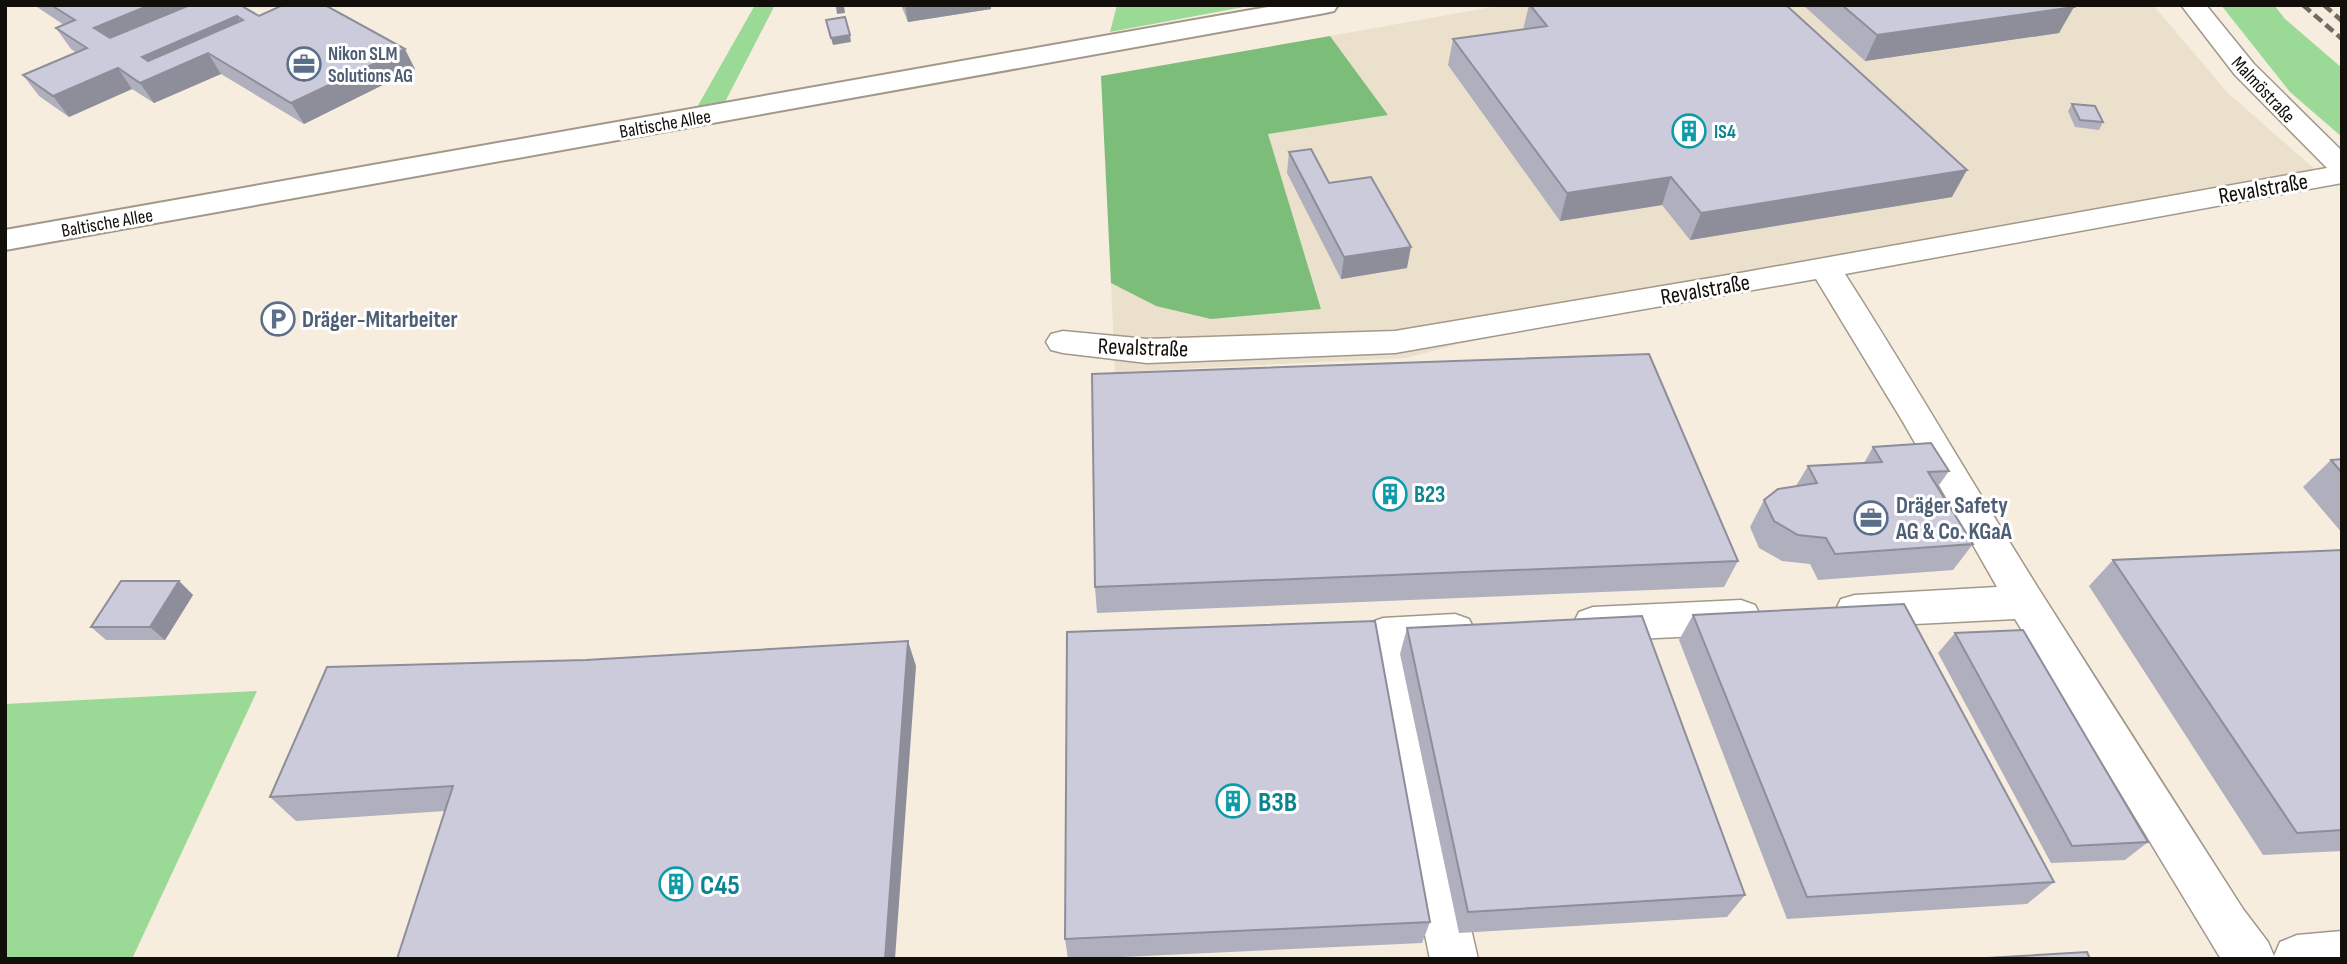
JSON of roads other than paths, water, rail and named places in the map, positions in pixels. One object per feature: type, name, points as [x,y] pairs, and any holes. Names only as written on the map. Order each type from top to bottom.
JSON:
[{"type":"main road","name":"Baltische Allee","points":[[5,240],[1325,5]]},
{"type":"main road","points":[[5,234],[45,233]]},
{"type":"street","name":"Malmöstraße","points":[[2193,5],[2209,28],[2272,99],[2342,167]]},
{"type":"street","name":"Revalstraße","points":[[1063,342],[1147,351],[1395,342],[1741,283],[2342,174]]},
{"type":"street","points":[[1824,266],[1919,419],[1935,451],[2026,602],[2226,926],[2251,959]]},
{"type":"street","points":[[1816,613],[2026,602]]},
{"type":"street","points":[[1551,626],[1774,615]]},
{"type":"street","points":[[1454,959],[1383,635],[1495,629]]},
{"type":"street","points":[[2297,959],[2342,955]]},
{"type":"railway","points":[[2303,5],[2342,39]]},
{"type":"railway","points":[[2324,5],[2342,21]]},
{"type":"place","name":"Nikon SLM Solutions AG","points":[[304,64]]},
{"type":"place","name":"IS4","points":[[1689,131]]},
{"type":"place","name":"Dräger-Mitarbeiter","points":[[278,319]]},
{"type":"place","name":"B23","points":[[1390,494]]},
{"type":"place","name":"Dräger Safety AG & Co. KGaA","points":[[1871,518]]},
{"type":"place","name":"B3B","points":[[1233,801]]},
{"type":"place","name":"C45","points":[[676,884]]}]
